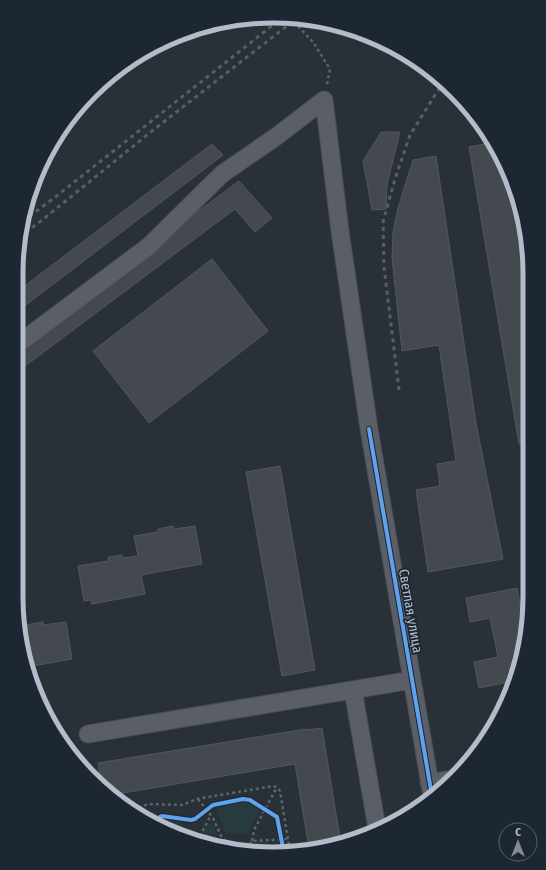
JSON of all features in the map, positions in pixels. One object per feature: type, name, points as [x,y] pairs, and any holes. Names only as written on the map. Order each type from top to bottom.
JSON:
[{"type":"street","points":[[23,340],[149,246],[222,174],[277,136],[324,100]]},
{"type":"street","name":"Светлая улица","points":[[324,100],[340,231],[369,429],[431,789]]},
{"type":"street","points":[[88,734],[412,680]]},
{"type":"street","points":[[353,690],[376,825]]},
{"type":"path","points":[[296,24],[313,42],[330,69],[324,100]]},
{"type":"path","points":[[138,808],[148,804],[182,805],[197,799],[273,786],[277,787]]},
{"type":"path","points":[[249,846],[254,830],[277,787]]},
{"type":"path","points":[[277,787],[280,791],[289,846]]},
{"type":"path","points":[[197,799],[208,808],[222,838],[228,843]]},
{"type":"path","points":[[260,806],[270,812]]},
{"type":"path","points":[[200,814],[208,808]]},
{"type":"path","points":[[200,836],[211,815]]},
{"type":"path","points":[[280,833],[283,846]]},
{"type":"path","points":[[252,841],[288,839]]},
{"type":"green space","points":[[242,801],[247,802],[260,810],[248,833],[225,833],[216,806]]},
{"type":"green space","points":[[164,818],[183,821],[182,830],[177,828],[160,820]]},
{"type":"green space","points":[[211,823],[217,835],[218,840],[203,837],[208,824]]},
{"type":"green space","points":[[257,842],[267,842],[269,843],[270,847],[254,846]]},
{"type":"building","points":[[381,132],[400,132],[387,185],[386,209],[372,210],[363,161]]},
{"type":"building","points":[[487,143],[490,148],[510,193],[521,240],[523,273],[523,443],[519,444],[469,147]]},
{"type":"building","points":[[212,144],[223,155],[23,307],[23,287]]},
{"type":"building","points":[[436,156],[476,423],[503,559],[428,572],[416,490],[440,486],[437,464],[456,461],[439,345],[402,351],[392,258],[393,232],[398,208],[413,160]]},
{"type":"building","points":[[239,181],[272,218],[255,232],[235,209],[23,368],[23,342]]},
{"type":"building","points":[[212,259],[268,331],[149,423],[93,351]]},
{"type":"building","points":[[280,466],[315,670],[282,676],[246,472]]},
{"type":"building","points":[[173,526],[174,529],[195,526],[202,564],[141,575],[145,594],[92,604],[91,600],[84,601],[78,566],[108,561],[108,557],[122,555],[123,558],[138,556],[134,536],[158,532],[158,529]]},
{"type":"building","points":[[517,588],[522,615],[521,630],[508,682],[479,688],[474,662],[498,657],[490,618],[470,622],[466,598]]},
{"type":"building","points":[[43,622],[43,625],[66,622],[72,659],[33,666],[25,630],[27,629],[26,625]]},
{"type":"building","points":[[322,728],[340,837],[322,842],[308,845],[295,764],[119,794],[100,778],[98,763]]},
{"type":"railway","points":[[30,216],[275,23]]},
{"type":"railway","points":[[27,231],[289,24]]},
{"type":"railway","points":[[399,390],[384,267],[383,222],[395,179],[410,135],[440,87]]},
{"type":"cycle path","points":[[369,429],[431,790]]},
{"type":"cycle path","points":[[157,818],[162,816],[191,820],[195,819],[213,805],[243,799],[250,800],[277,817],[283,846]]}]
